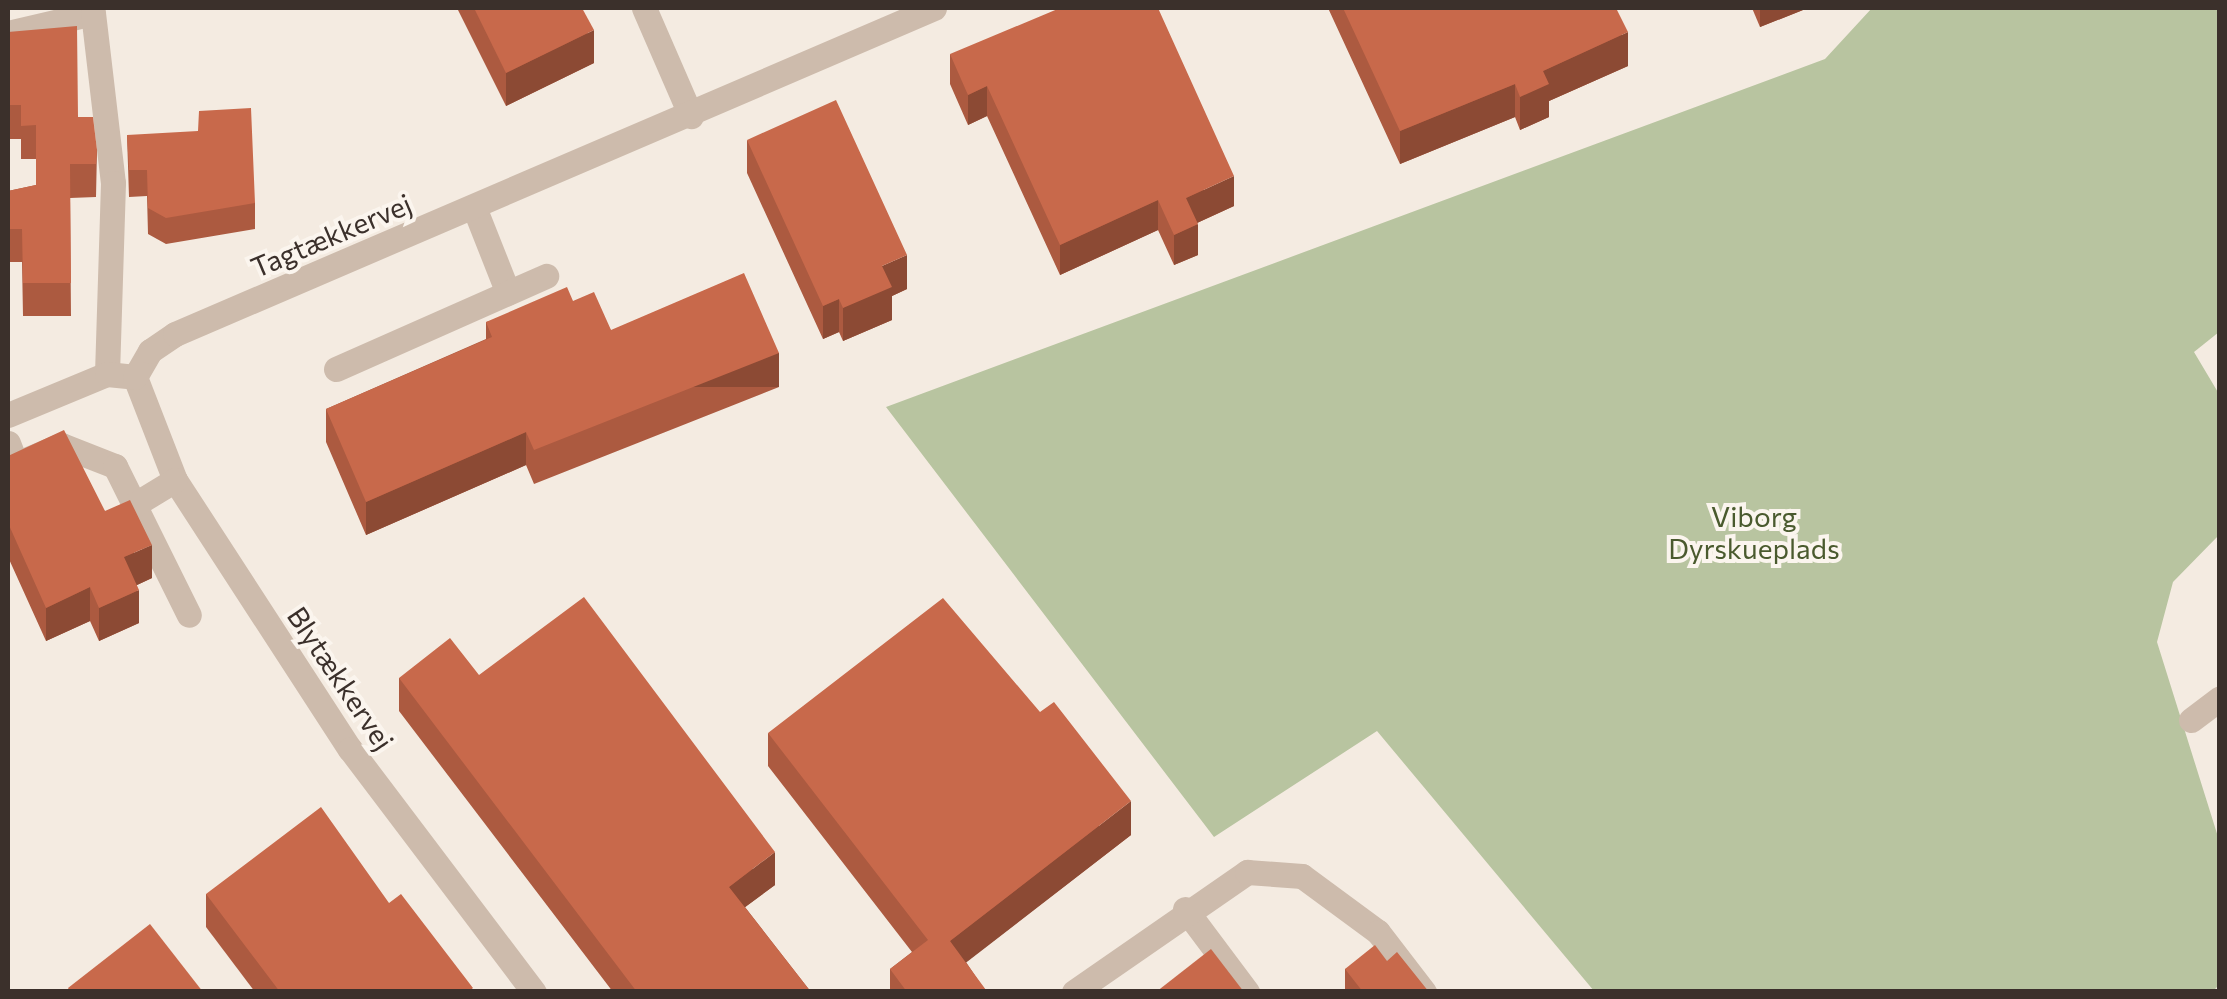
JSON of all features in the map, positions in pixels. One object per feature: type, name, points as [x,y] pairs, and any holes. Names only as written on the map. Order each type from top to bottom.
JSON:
[{"type":"street","points":[[644,8],[691,116]]},
{"type":"street","name":"Tagtækkervej","points":[[136,376],[175,334],[691,116],[934,8]]},
{"type":"street","points":[[8,33],[93,13],[113,183],[106,374]]},
{"type":"street","points":[[474,207],[508,293]]},
{"type":"street","points":[[336,369],[546,276]]},
{"type":"street","points":[[8,415],[106,374],[136,376]]},
{"type":"street","name":"Blytækkervej","points":[[136,376],[175,480],[350,750],[534,992]]},
{"type":"street","points":[[8,443],[16,464],[61,444],[115,466],[188,615]]},
{"type":"street","points":[[134,505],[175,480]]},
{"type":"street","points":[[2191,720],[2220,698]]},
{"type":"street","points":[[1074,992],[1177,913],[1246,872],[1302,876],[1378,932],[1424,992]]},
{"type":"street","points":[[1177,913],[1247,992]]},
{"type":"green space","name":"Viborg Dyrskueplads","points":[[1872,8],[2219,8],[2219,332],[2194,352],[2219,394],[2219,535],[2173,582],[2157,642],[2219,840],[2219,985],[2212,992],[1594,991],[1377,731],[1214,837],[886,407],[1825,59]]},
{"type":"building","points":[[474,8],[582,8],[594,30],[506,73]]},
{"type":"building","points":[[1060,8],[1158,8],[1234,176],[1186,198],[1198,224],[1174,235],[1158,200],[1060,245],[987,86],[968,95],[950,54]]},
{"type":"building","points":[[1343,8],[1616,8],[1628,32],[1543,71],[1549,84],[1520,97],[1515,84],[1400,131]]},
{"type":"building","points":[[77,26],[78,117],[93,117],[97,150],[96,164],[70,164],[71,283],[23,283],[22,229],[8,229],[8,191],[36,185],[36,125],[21,126],[21,105],[8,105],[8,32]]},
{"type":"building","points":[[836,100],[907,255],[882,266],[892,287],[843,308],[839,299],[823,306],[747,140]]},
{"type":"building","points":[[251,108],[255,203],[166,218],[148,208],[147,170],[129,170],[127,135],[198,131],[199,111]]},
{"type":"building","points":[[744,273],[779,353],[534,450],[526,432],[366,502],[326,409],[492,337],[486,322],[567,287],[573,301],[594,292],[611,330]]},
{"type":"building","points":[[64,430],[105,511],[130,500],[152,545],[124,557],[139,590],[99,608],[90,587],[46,608],[8,523],[8,456]]},
{"type":"building","points":[[584,597],[775,852],[729,887],[811,992],[637,992],[399,678],[450,638],[479,675]]},
{"type":"building","points":[[943,598],[1040,712],[1054,702],[1131,801],[950,941],[984,992],[907,992],[890,969],[928,940],[768,733]]},
{"type":"building","points":[[321,807],[389,903],[401,894],[473,988],[468,992],[280,992],[206,894]]},
{"type":"building","points":[[150,924],[203,992],[70,992],[68,988]]},
{"type":"building","points":[[1375,945],[1387,961],[1397,952],[1429,992],[1363,992],[1345,969]]},
{"type":"building","points":[[1211,949],[1244,992],[1156,992]]}]
